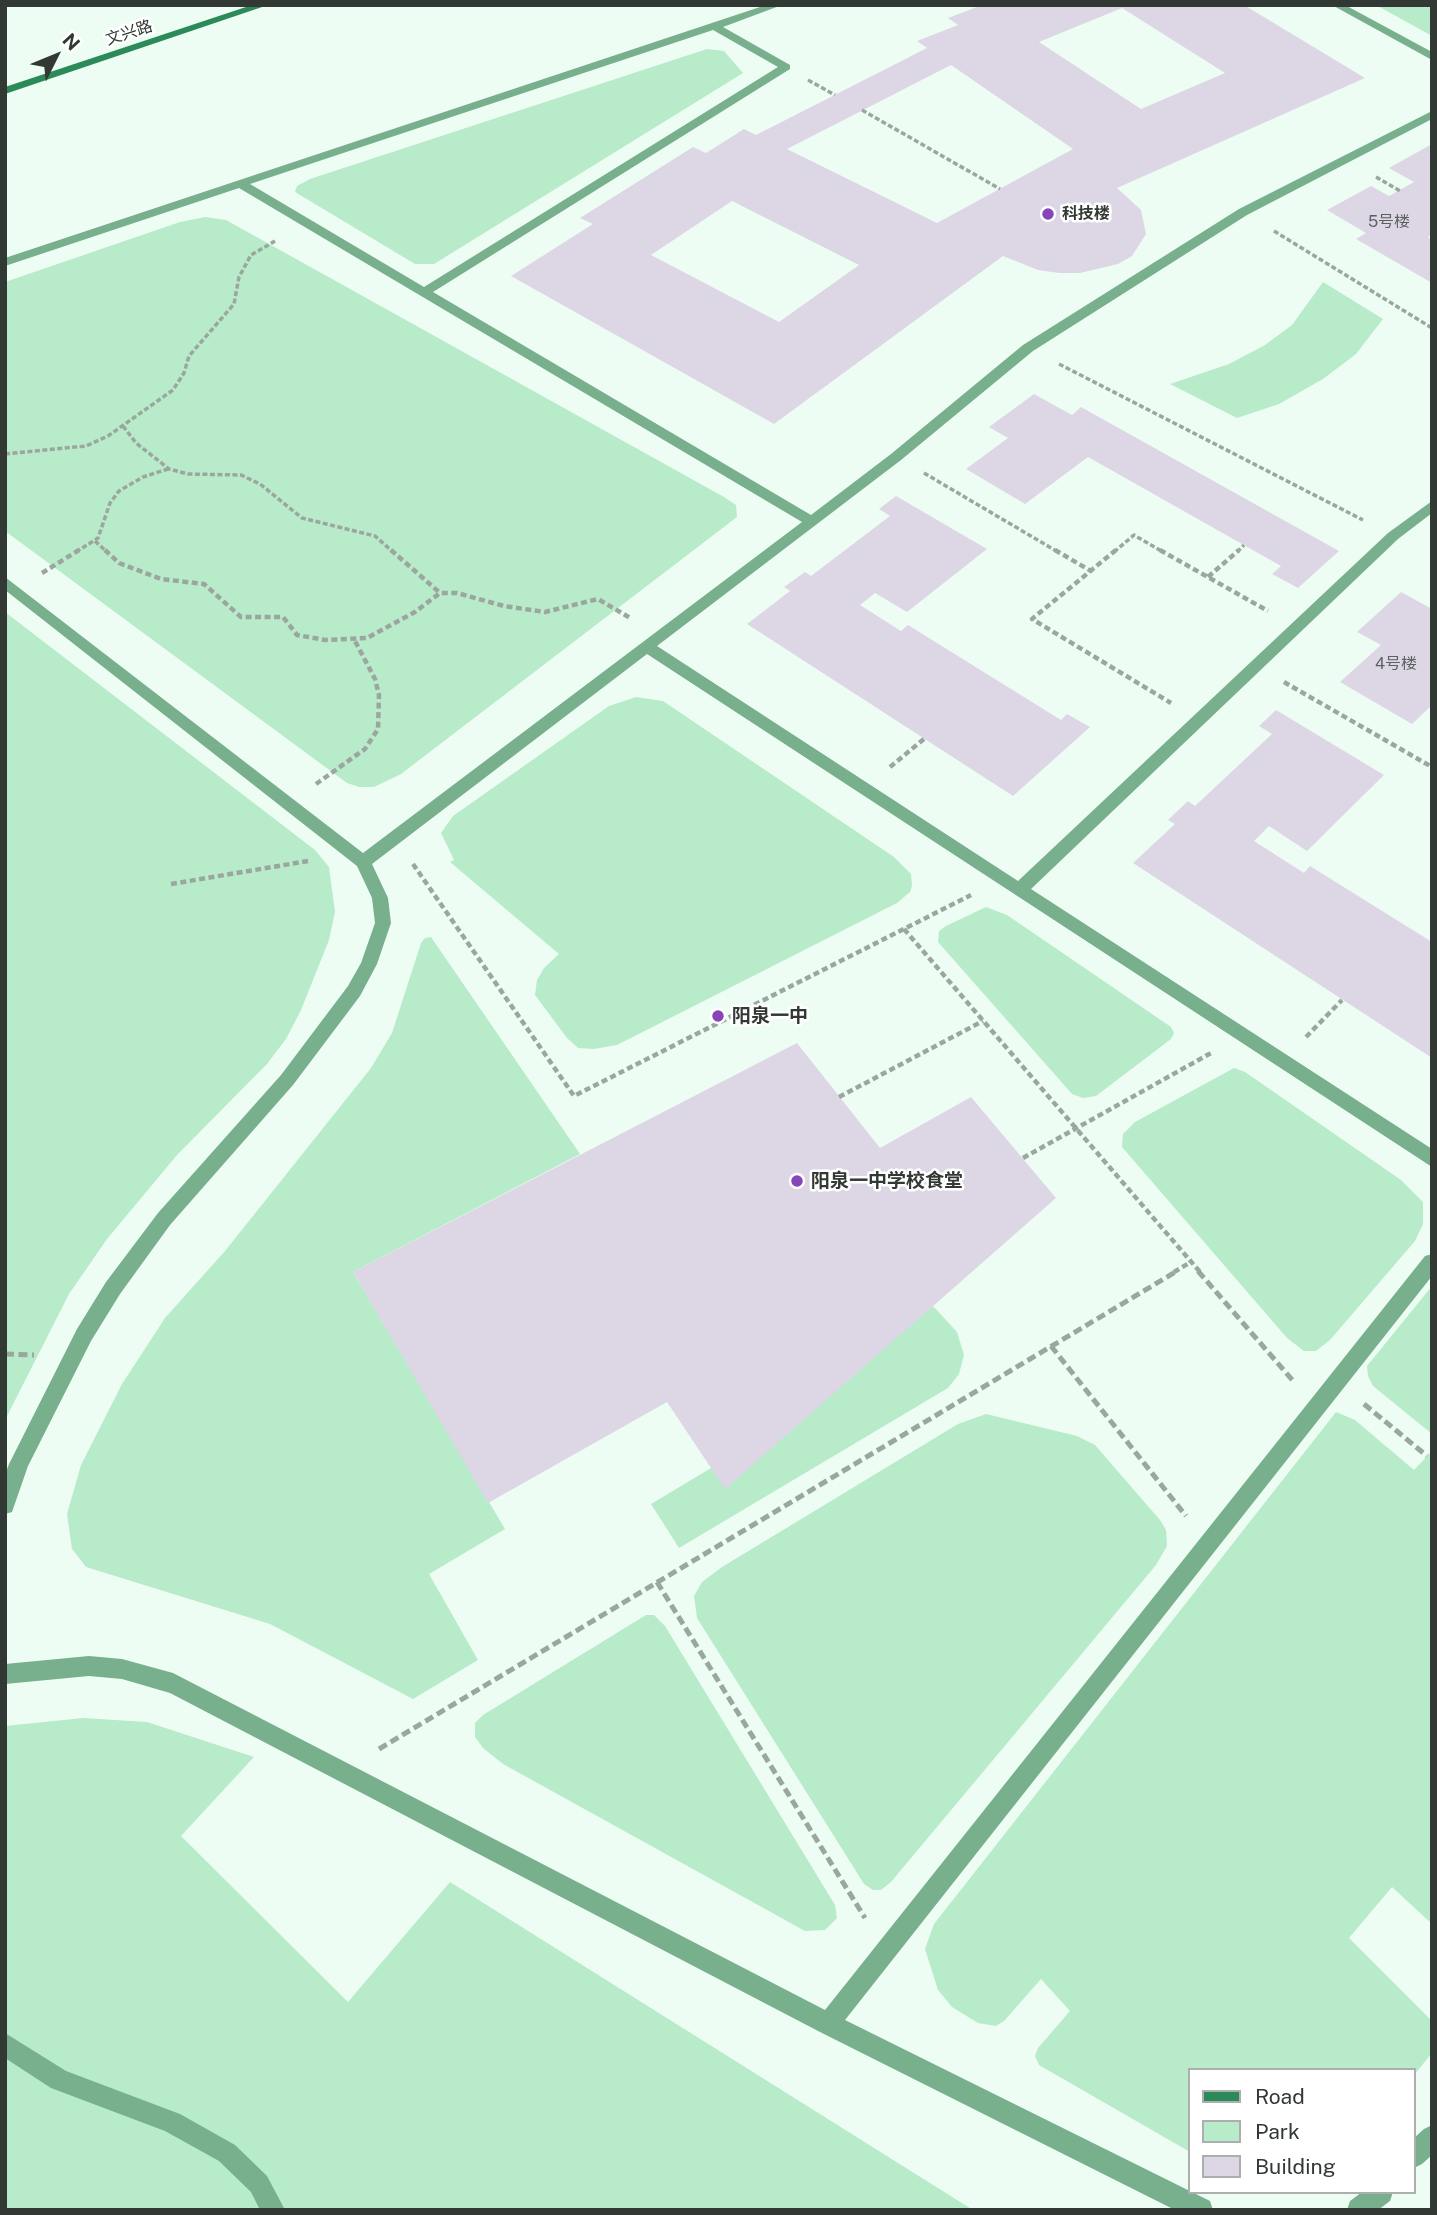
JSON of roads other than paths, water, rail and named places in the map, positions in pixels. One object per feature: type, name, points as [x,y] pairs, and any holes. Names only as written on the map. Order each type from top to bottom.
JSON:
[{"type":"main road","name":"文兴路","points":[[5,91],[263,5]]},
{"type":"street","points":[[5,262],[777,5]]},
{"type":"street","points":[[1337,5],[1432,57]]},
{"type":"street","points":[[424,292],[786,67],[714,26]]},
{"type":"street","points":[[358,858],[395,838],[896,457],[1028,348],[1243,212],[1432,114]]},
{"type":"street","points":[[241,184],[811,521]]},
{"type":"street","points":[[1019,890],[1393,536],[1432,506]]},
{"type":"street","points":[[5,1505],[31,1440],[84,1335],[113,1288],[164,1219],[287,1080],[354,991],[369,964],[383,923],[380,898],[358,858],[10,586]]},
{"type":"street","points":[[653,641],[864,789],[1432,1159]]},
{"type":"street","points":[[828,2024],[1432,1262]]},
{"type":"street","points":[[5,1674],[89,1666],[149,1675],[173,1683],[828,2024],[1202,2210]]},
{"type":"street","points":[[5,2043],[60,2080],[172,2122],[227,2153],[259,2184],[273,2210]]},
{"type":"street","points":[[1416,2154],[1432,2137]]},
{"type":"street","points":[[1359,2210],[1379,2194]]},
{"type":"place","name":"科技楼","points":[[1048,214]]},
{"type":"place","name":"阳泉一中","points":[[718,1016]]},
{"type":"place","name":"阳泉一中学校食堂","points":[[797,1181]]}]
